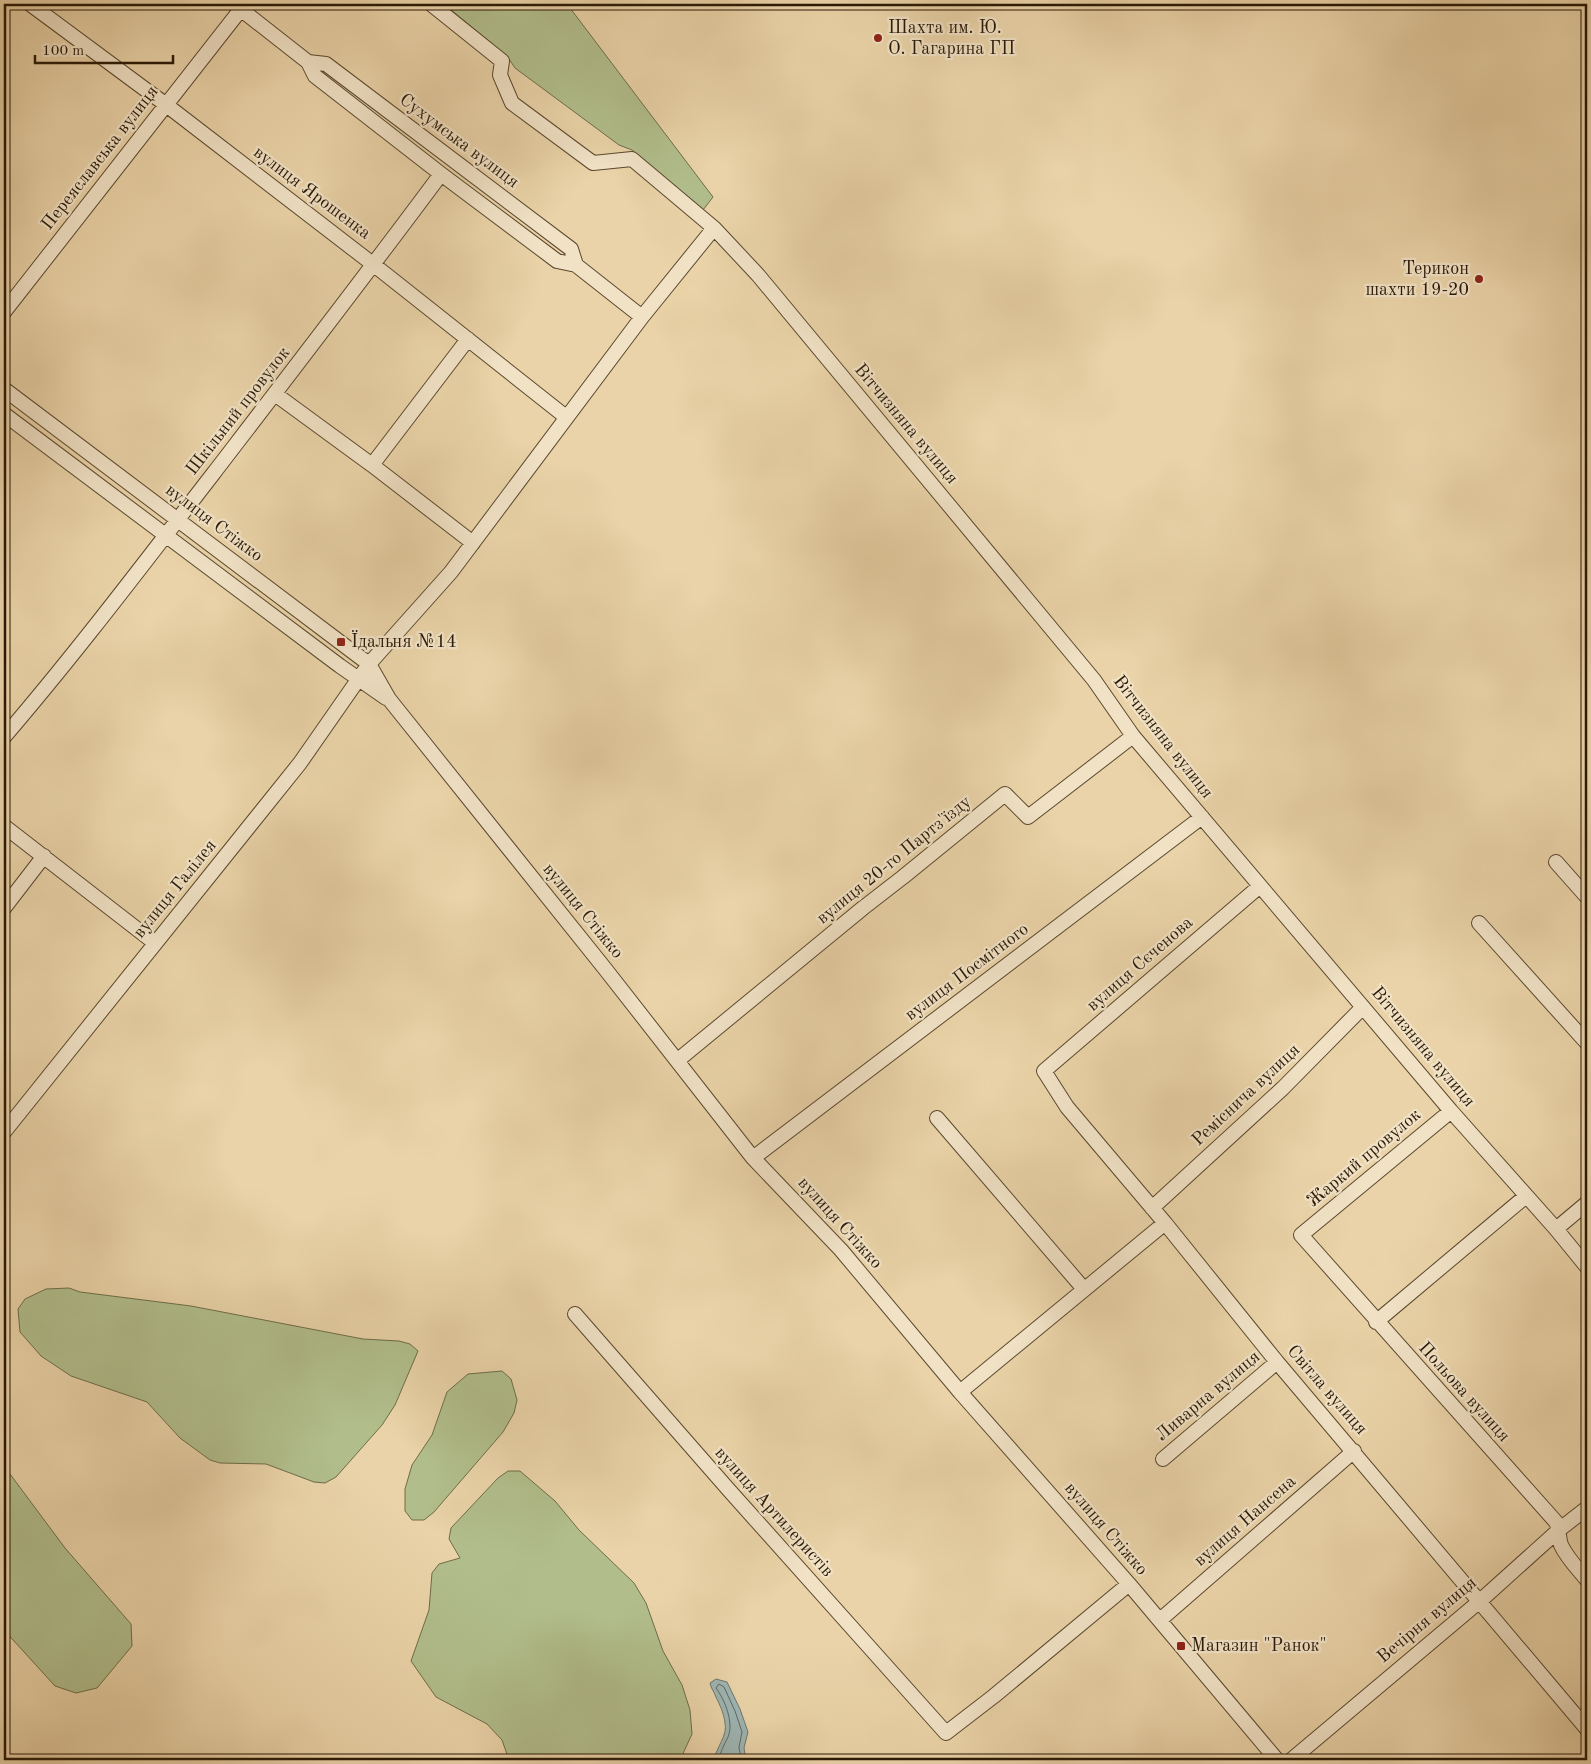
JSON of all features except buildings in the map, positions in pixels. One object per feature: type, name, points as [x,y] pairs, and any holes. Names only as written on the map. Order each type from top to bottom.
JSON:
[{"type":"street","name":"вулиця Ярошенка","points":[[30,4],[165,104],[374,265],[566,417]]},
{"type":"street","name":"Вітчизняна вулиця","points":[[431,4],[502,61],[500,75],[512,103],[593,163],[632,159],[714,228],[758,275],[1088,673],[1133,736],[1587,1267]]},
{"type":"street","name":"Переяславська вулиця","points":[[4,312],[240,6]]},
{"type":"street","name":"Сухумська вулиця","points":[[240,6],[308,62],[315,76],[441,174],[557,261],[576,265],[642,317]]},
{"type":"street","name":"Сухумська вулиця","points":[[308,62],[326,64],[571,249],[576,265]]},
{"type":"street","name":"Шкільний провулок","points":[[4,737],[49,685],[165,536],[374,265],[441,174]]},
{"type":"street","name":"вулиця Галілея","points":[[4,1132],[300,763],[369,664],[451,572],[642,317],[714,228]]},
{"type":"street","points":[[372,465],[468,339]]},
{"type":"street","name":"вулиця Стіжко","points":[[4,389],[369,664],[389,700],[678,1060],[753,1158],[842,1250],[960,1392],[1129,1584],[1277,1760]]},
{"type":"street","points":[[275,394],[372,465],[473,543]]},
{"type":"street","name":"вулиця Стіжко","points":[[4,414],[358,680],[389,700]]},
{"type":"street","name":"вулиця 20-го Партз'їзду","points":[[678,1060],[1005,794],[1028,817],[1133,736]]},
{"type":"street","name":"вулиця Посмітного","points":[[753,1158],[1202,817]]},
{"type":"street","points":[[4,826],[155,943]]},
{"type":"street","points":[[4,908],[44,856]]},
{"type":"street","points":[[1556,862],[1587,897]]},
{"type":"street","name":"вулиця Сєченова","points":[[1044,1071],[1260,886]]},
{"type":"street","points":[[1480,923],[1587,1043]]},
{"type":"street","name":"Реміснича вулиця","points":[[1152,1208],[1283,1088],[1363,1007]]},
{"type":"street","name":"Світла вулиця","points":[[1044,1071],[1067,1107],[1165,1223],[1278,1362],[1587,1729]]},
{"type":"street","name":"Жаркий провулок","points":[[1301,1235],[1452,1110]]},
{"type":"street","points":[[937,1118],[1083,1288]]},
{"type":"street","points":[[1376,1322],[1526,1196]]},
{"type":"street","points":[[1556,1229],[1587,1203]]},
{"type":"street","points":[[960,1392],[1083,1288],[1165,1223]]},
{"type":"street","name":"Польова вулиця","points":[[1301,1235],[1376,1322],[1556,1522],[1560,1529],[1559,1537],[1562,1545],[1569,1558],[1587,1580]]},
{"type":"street","name":"вулиця Артилеристів","points":[[576,1314],[728,1489],[946,1733],[994,1696],[1129,1584]]},
{"type":"street","name":"Ливарна вулиця","points":[[1163,1459],[1278,1362]]},
{"type":"street","name":"вулиця Нансена","points":[[1160,1620],[1354,1451]]},
{"type":"street","name":"Вечірня вулиця","points":[[1291,1760],[1480,1601],[1560,1529],[1587,1508]]},
{"type":"green space","points":[[444,4],[567,4],[713,197],[703,210],[632,150],[619,145],[515,68],[507,56]]},
{"type":"green space","points":[[69,1288],[80,1292],[191,1306],[363,1339],[399,1341],[410,1344],[418,1351],[395,1405],[382,1425],[336,1477],[325,1483],[314,1482],[266,1464],[220,1463],[210,1460],[180,1438],[147,1402],[71,1376],[41,1356],[20,1332],[18,1309],[25,1299],[46,1289]]},
{"type":"green space","points":[[502,1371],[511,1379],[517,1400],[514,1413],[503,1432],[434,1512],[424,1520],[412,1520],[405,1511],[405,1489],[412,1465],[432,1435],[447,1392],[468,1374]]},
{"type":"green space","points":[[4,1466],[65,1548],[131,1624],[132,1646],[97,1688],[76,1693],[55,1686],[4,1630]]},
{"type":"green space","points":[[508,1471],[520,1471],[555,1501],[579,1530],[634,1583],[646,1603],[663,1651],[682,1685],[690,1710],[692,1734],[680,1760],[509,1760],[502,1740],[487,1724],[436,1697],[411,1661],[429,1610],[432,1573],[439,1564],[460,1558],[449,1539],[451,1528],[498,1478]]},
{"type":"water","points":[[716,1679],[727,1682],[740,1709],[748,1732],[744,1748],[746,1760],[714,1760],[725,1732],[722,1710],[710,1683]]},
{"type":"place","name":"Шахта им. Ю. О. Гагарина ГП","points":[[878,38]]},
{"type":"place","name":"Терикон шахти 19-20","points":[[1479,279]]},
{"type":"place","name":"Їдальня №14","points":[[341,642]]},
{"type":"place","name":"Магазин \"Ранок\"","points":[[1181,1646]]}]
